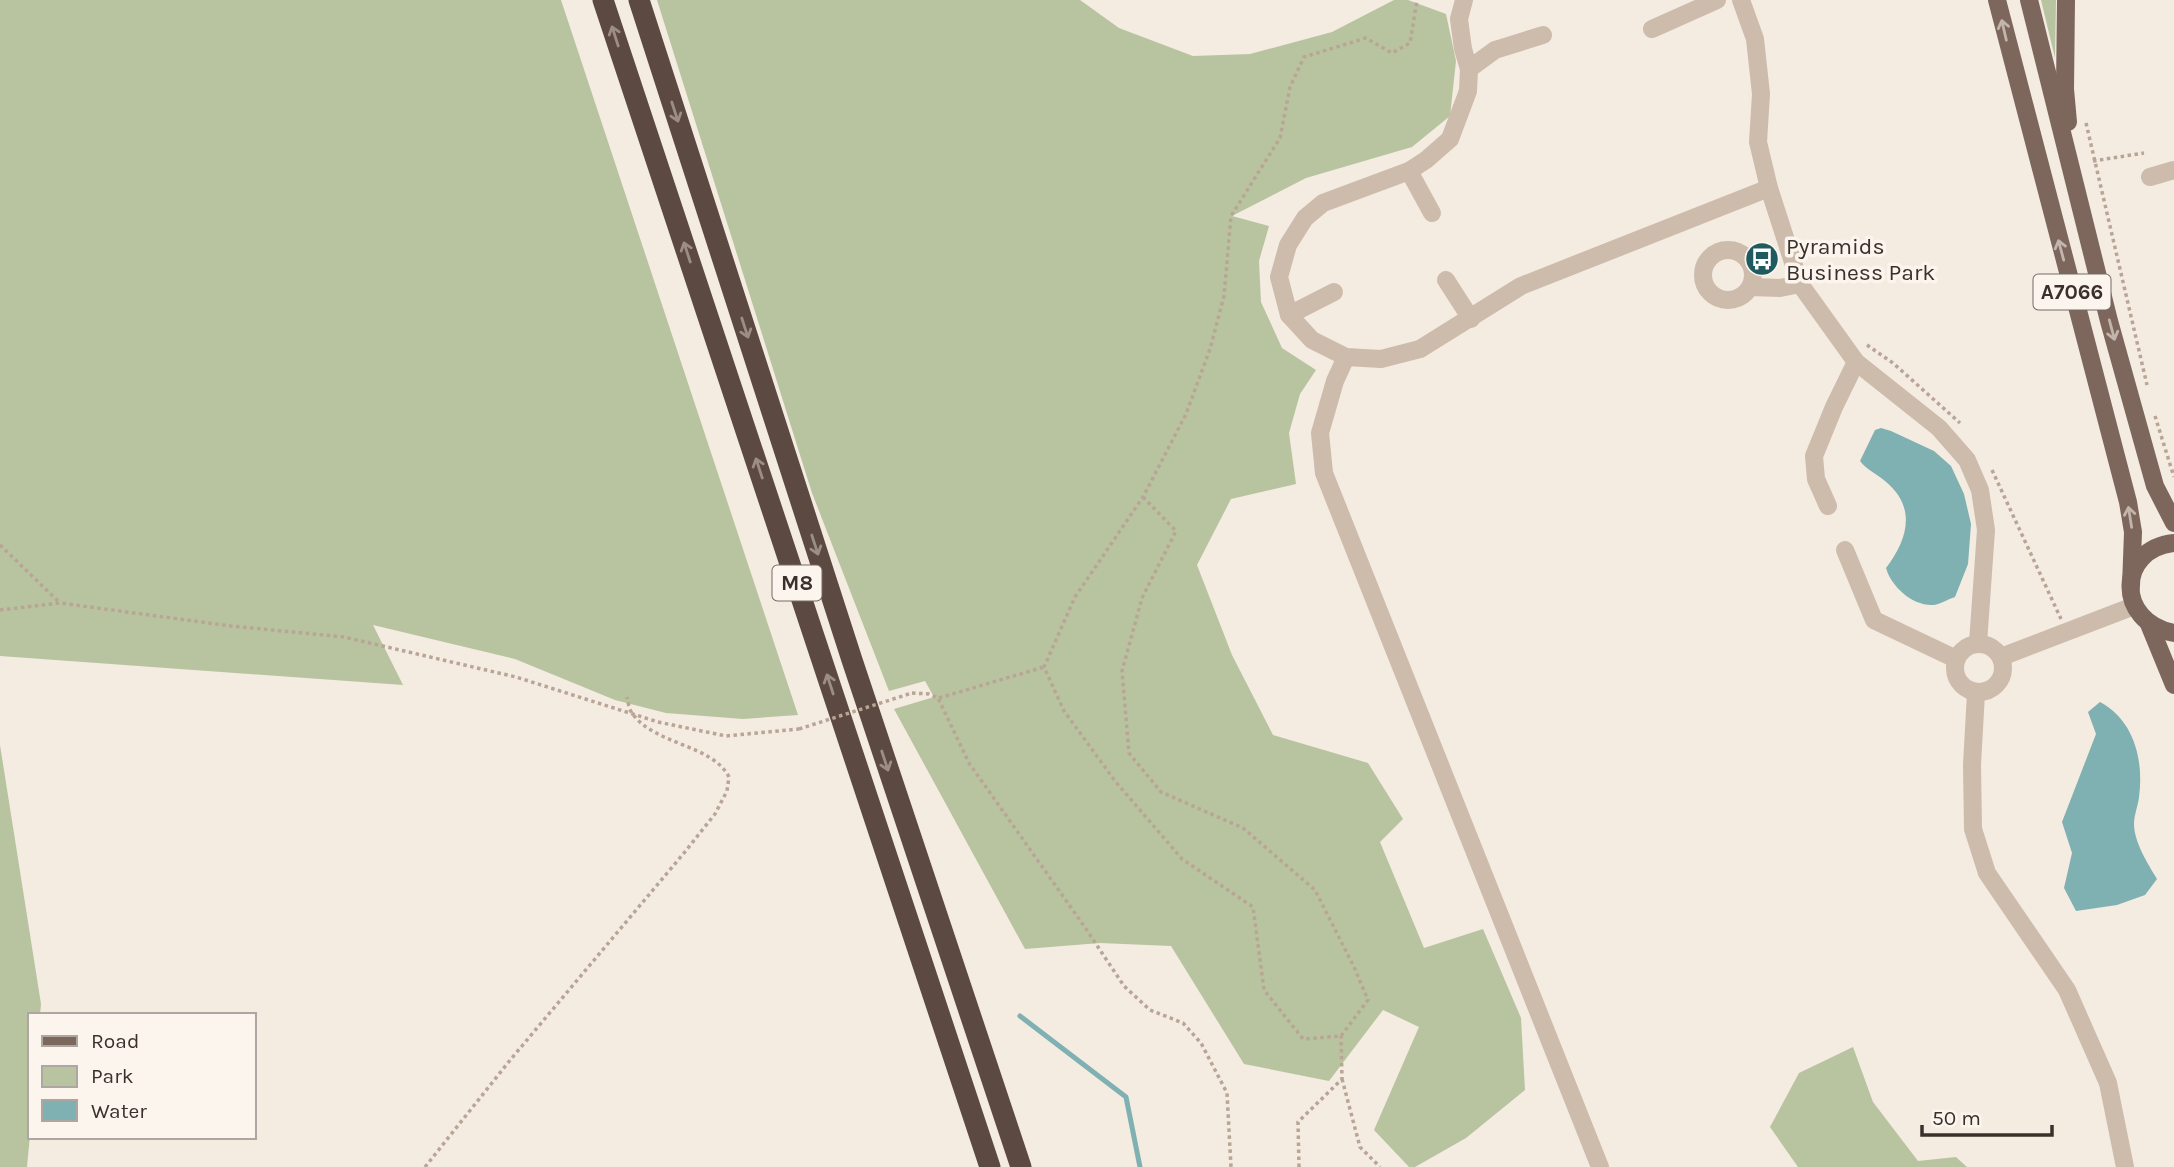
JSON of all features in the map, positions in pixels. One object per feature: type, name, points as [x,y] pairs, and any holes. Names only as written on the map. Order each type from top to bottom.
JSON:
[{"type":"highway","name":"M8","points":[[603,0],[990,1167]]},
{"type":"highway","name":"M8","points":[[639,0],[848,647],[1021,1167]]},
{"type":"highway","name":"M8","points":[[846,732],[977,1167]]},
{"type":"main road","name":"A7066","points":[[1997,0],[2128,502],[2133,532],[2131,586],[2134,606]]},
{"type":"main road","name":"A7066","points":[[2029,0],[2109,321],[2155,486],[2174,523]]},
{"type":"main road","name":"A7066","points":[[2066,0],[2065,89],[2071,168]]},
{"type":"main road","points":[[2131,586],[2141,558],[2161,545],[2174,543]]},
{"type":"main road","points":[[2134,606],[2149,624],[2174,685]]},
{"type":"main road","points":[[2149,624],[2174,633]]},
{"type":"lane","points":[[1464,0],[1459,19],[1469,69],[1468,91],[1450,139],[1409,171],[1322,203],[1305,218],[1288,245],[1279,277],[1289,315],[1312,340],[1346,357],[1381,359],[1420,349],[1521,286],[1769,188]]},
{"type":"lane","points":[[1652,29],[1717,0]]},
{"type":"lane","points":[[1741,0],[1755,39],[1761,94],[1758,142],[1769,188],[1800,284],[1856,362],[1939,428],[1967,460],[1979,490],[1986,530],[1978,643]]},
{"type":"lane","points":[[1469,69],[1495,50],[1543,35]]},
{"type":"lane","points":[[2150,177],[2174,170]]},
{"type":"lane","points":[[1409,171],[1432,213]]},
{"type":"lane","points":[[1446,280],[1471,319]]},
{"type":"lane","points":[[1751,287],[1780,288],[1800,284]]},
{"type":"lane","points":[[1289,315],[1334,292]]},
{"type":"lane","points":[[1346,357],[1335,381],[1320,433],[1324,473],[1600,1167]]},
{"type":"lane","points":[[1828,506],[1816,479],[1814,456],[1856,362]]},
{"type":"lane","points":[[1845,550],[1874,620],[1956,659]]},
{"type":"lane","points":[[2001,657],[2134,606]]},
{"type":"lane","points":[[1978,643],[1996,650],[2001,657],[2003,673],[1996,685],[1984,692],[1965,688],[1954,672],[1956,659],[1967,646],[1978,643]]},
{"type":"lane","points":[[1976,692],[1972,765],[1973,829],[1987,873],[2067,990],[2108,1083],[2125,1167]]},
{"type":"path","points":[[1341,1036],[1303,1039],[1264,990],[1253,906],[1182,859],[1115,780],[1064,710],[1044,667],[1075,597],[1143,496],[1186,414],[1210,349],[1224,296],[1231,216],[1280,138],[1290,87],[1304,57],[1366,38],[1392,53],[1410,43],[1417,0]]},
{"type":"path","points":[[2085,110],[2093,162],[2149,396]]},
{"type":"path","points":[[2093,162],[2144,153]]},
{"type":"path","points":[[2153,408],[2174,477]]},
{"type":"path","points":[[1143,496],[1176,531],[1142,598],[1122,671],[1129,752],[1161,792],[1243,828],[1315,890],[1368,1000],[1341,1036],[1342,1079],[1360,1147],[1380,1167]]},
{"type":"path","points":[[0,545],[60,603]]},
{"type":"path","points":[[0,610],[60,603],[231,626],[344,637],[516,677],[658,722],[726,736],[799,729],[912,693],[929,694],[938,698],[1044,667]]},
{"type":"path","points":[[425,1167],[511,1059],[684,853],[715,814],[727,791],[729,777],[718,762],[654,732],[632,713],[627,697]]},
{"type":"path","points":[[938,698],[969,763],[1124,986],[1150,1010],[1183,1023],[1201,1043],[1227,1093],[1231,1167]]},
{"type":"path","points":[[1299,1167],[1298,1122],[1342,1079]]},
{"type":"green space","points":[[0,0],[561,0],[798,715],[743,719],[666,713],[615,700],[515,659],[373,625],[403,685],[0,656]]},
{"type":"green space","points":[[657,0],[1080,0],[1119,28],[1193,56],[1250,54],[1332,32],[1394,0],[1408,0],[1446,14],[1456,61],[1450,116],[1412,147],[1306,178],[1232,216],[1269,226],[1259,261],[1261,302],[1282,348],[1316,370],[1300,394],[1289,433],[1296,484],[1231,499],[1197,565],[1232,655],[1273,735],[1368,763],[1403,819],[1380,842],[1424,948],[1483,929],[1521,1018],[1525,1090],[1466,1138],[1415,1167],[1409,1167],[1374,1130],[1419,1027],[1383,1010],[1329,1081],[1244,1064],[1171,946],[1100,943],[1025,949],[894,709],[934,697],[925,681],[889,691],[812,493]]},
{"type":"green space","points":[[2041,0],[2056,0],[2055,58]]},
{"type":"green space","points":[[0,745],[41,1004],[40,1013],[28,1013],[30,1139],[27,1167],[0,1167]]},
{"type":"green space","points":[[1853,1047],[1873,1102],[1918,1161],[1956,1157],[1967,1167],[1798,1167],[1770,1127],[1799,1073]]},
{"type":"water","points":[[1881,428],[1934,451],[1951,466],[1964,494],[1971,524],[1968,564],[1955,597],[1938,604],[1918,602],[1904,594],[1893,582],[1886,568],[1904,535],[1905,512],[1895,491],[1860,461],[1875,430]]},
{"type":"water","points":[[2100,702],[2121,719],[2134,742],[2140,769],[2134,821],[2136,838],[2157,879],[2145,895],[2117,905],[2076,911],[2064,888],[2072,853],[2062,822],[2096,734],[2088,712]]},
{"type":"waterway","points":[[1020,1016],[1126,1097],[1140,1167]]},
{"type":"place","name":"Pyramids Business Park","points":[[1762,259]]}]
